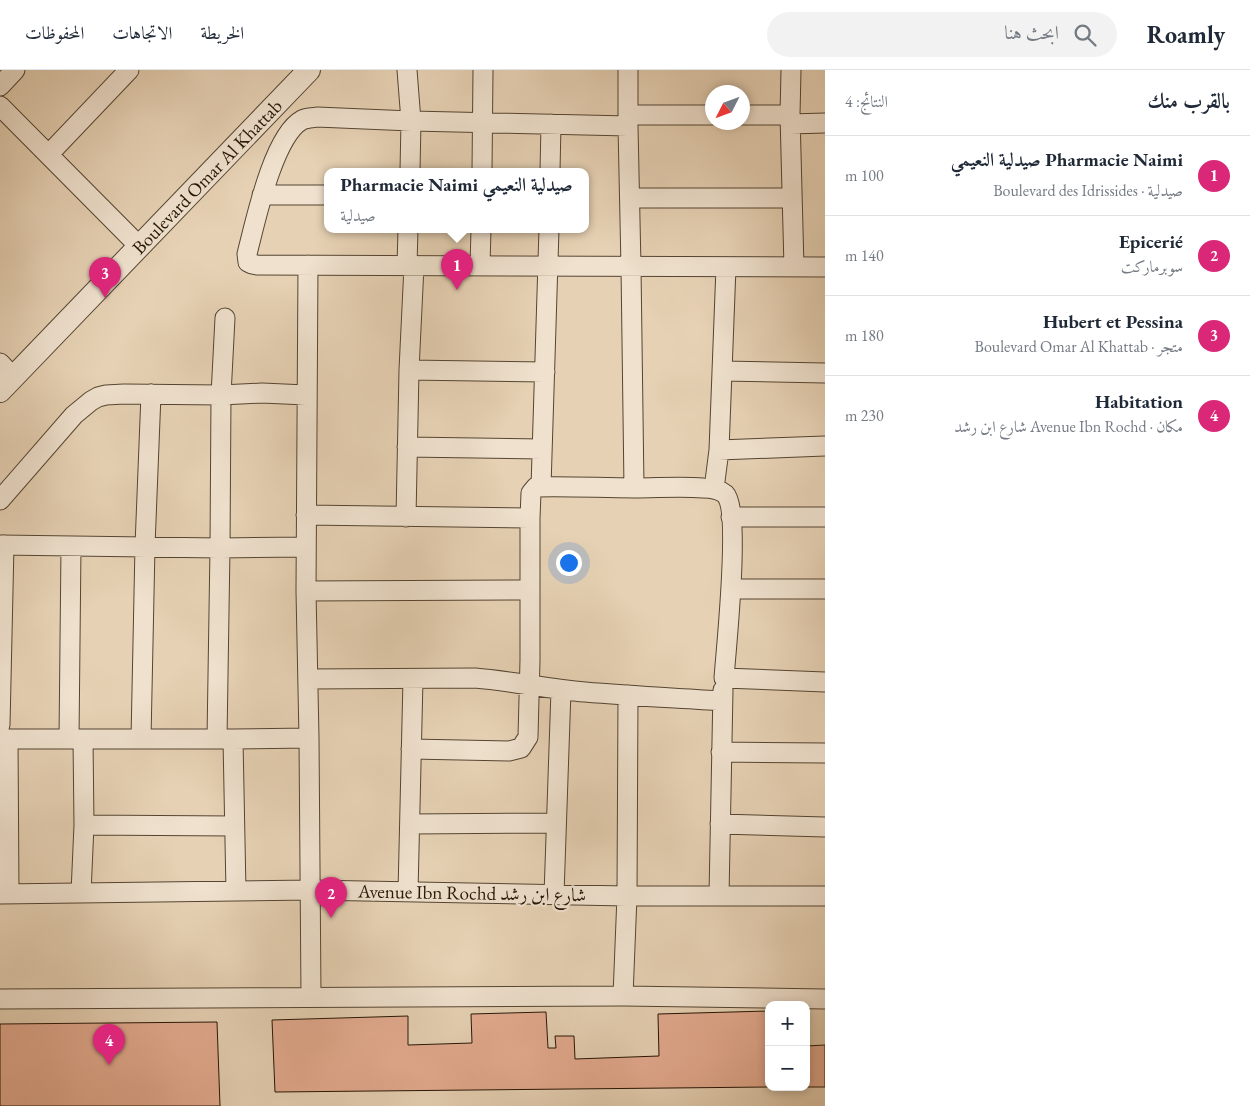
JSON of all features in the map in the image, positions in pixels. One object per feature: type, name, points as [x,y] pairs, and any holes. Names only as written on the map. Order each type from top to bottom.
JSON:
[{"type":"street","points":[[0,86],[15,70]]},
{"type":"street","points":[[49,154],[129,70]]},
{"type":"street","name":"Boulevard Omar Al Khattab","points":[[135,242],[293,70]]},
{"type":"street","name":"Boulevard Omar Al Khattab","points":[[3,374],[309,70]]},
{"type":"street","points":[[407,70],[411,121],[410,168]]},
{"type":"street","points":[[482,168],[483,70]]},
{"type":"street","points":[[628,70],[634,488]]},
{"type":"street","points":[[791,70],[790,120],[794,267]]},
{"type":"street","points":[[0,106],[135,242]]},
{"type":"street","points":[[705,115],[551,124],[307,118],[294,127],[280,146],[262,195],[247,254],[248,262],[257,265],[825,267]]},
{"type":"street","points":[[750,116],[825,123]]},
{"type":"street","points":[[550,168],[551,124]]},
{"type":"street","points":[[262,195],[324,196]]},
{"type":"street","points":[[630,198],[792,198]]},
{"type":"street","points":[[406,516],[411,266],[408,233]]},
{"type":"street","points":[[480,266],[481,233]]},
{"type":"street","points":[[541,487],[549,233]]},
{"type":"street","points":[[308,265],[306,590],[311,997]]},
{"type":"street","points":[[714,489],[719,450],[726,267]]},
{"type":"street","points":[[225,318],[221,395],[220,548],[225,739],[234,826],[236,891]]},
{"type":"street","points":[[409,370],[545,372]]},
{"type":"street","points":[[722,371],[825,373]]},
{"type":"street","points":[[0,500],[74,415],[92,401],[106,395],[262,393],[306,395]]},
{"type":"street","points":[[141,739],[145,546],[151,394]]},
{"type":"street","points":[[719,450],[825,446]]},
{"type":"street","points":[[407,447],[542,449]]},
{"type":"street","points":[[411,749],[509,751],[521,748],[528,737],[530,518],[531,493],[536,487],[702,487],[722,492],[728,498],[731,517],[732,589],[722,701],[719,896]]},
{"type":"street","points":[[306,515],[530,518]]},
{"type":"street","points":[[731,517],[825,517]]},
{"type":"street","points":[[5,894],[2,545],[220,548],[306,547]]},
{"type":"street","points":[[71,546],[76,739],[84,825],[81,893]]},
{"type":"street","points":[[732,589],[825,589]]},
{"type":"street","points":[[306,590],[529,590]]},
{"type":"street","points":[[408,892],[412,678]]},
{"type":"street","points":[[308,679],[475,678],[529,684],[561,690],[722,701]]},
{"type":"street","points":[[724,678],[825,682]]},
{"type":"street","points":[[554,895],[561,690]]},
{"type":"street","points":[[623,996],[627,896],[628,695]]},
{"type":"street","points":[[3,734],[76,739],[309,738]]},
{"type":"street","points":[[721,752],[825,753]]},
{"type":"street","points":[[410,824],[556,823]]},
{"type":"street","points":[[720,824],[825,827]]},
{"type":"street","points":[[84,825],[234,826]]},
{"type":"street","name":"Avenue Ibn Rochd شارع ابن رشد","points":[[5,894],[311,890],[627,896],[825,896]]},
{"type":"street","points":[[0,999],[623,996],[825,998]]},
{"type":"building","points":[[765,1011],[765,1087],[275,1092],[272,1020],[408,1016],[408,1045],[472,1043],[471,1014],[546,1012],[548,1048],[556,1048],[555,1036],[574,1036],[575,1059],[659,1056],[658,1014]]},
{"type":"building","points":[[217,1022],[220,1106],[0,1106],[0,1024]]},
{"type":"building","points":[[825,1045],[825,1087],[810,1087],[810,1046]]},
{"type":"place","name":"Pharmacie Naimi صيدلية النعيمي","points":[[457,290]]},
{"type":"place","name":"Hubert et Pessina","points":[[105,298]]},
{"type":"place","name":"Epicerié","points":[[331,918]]},
{"type":"place","name":"Habitation","points":[[109,1065]]}]
